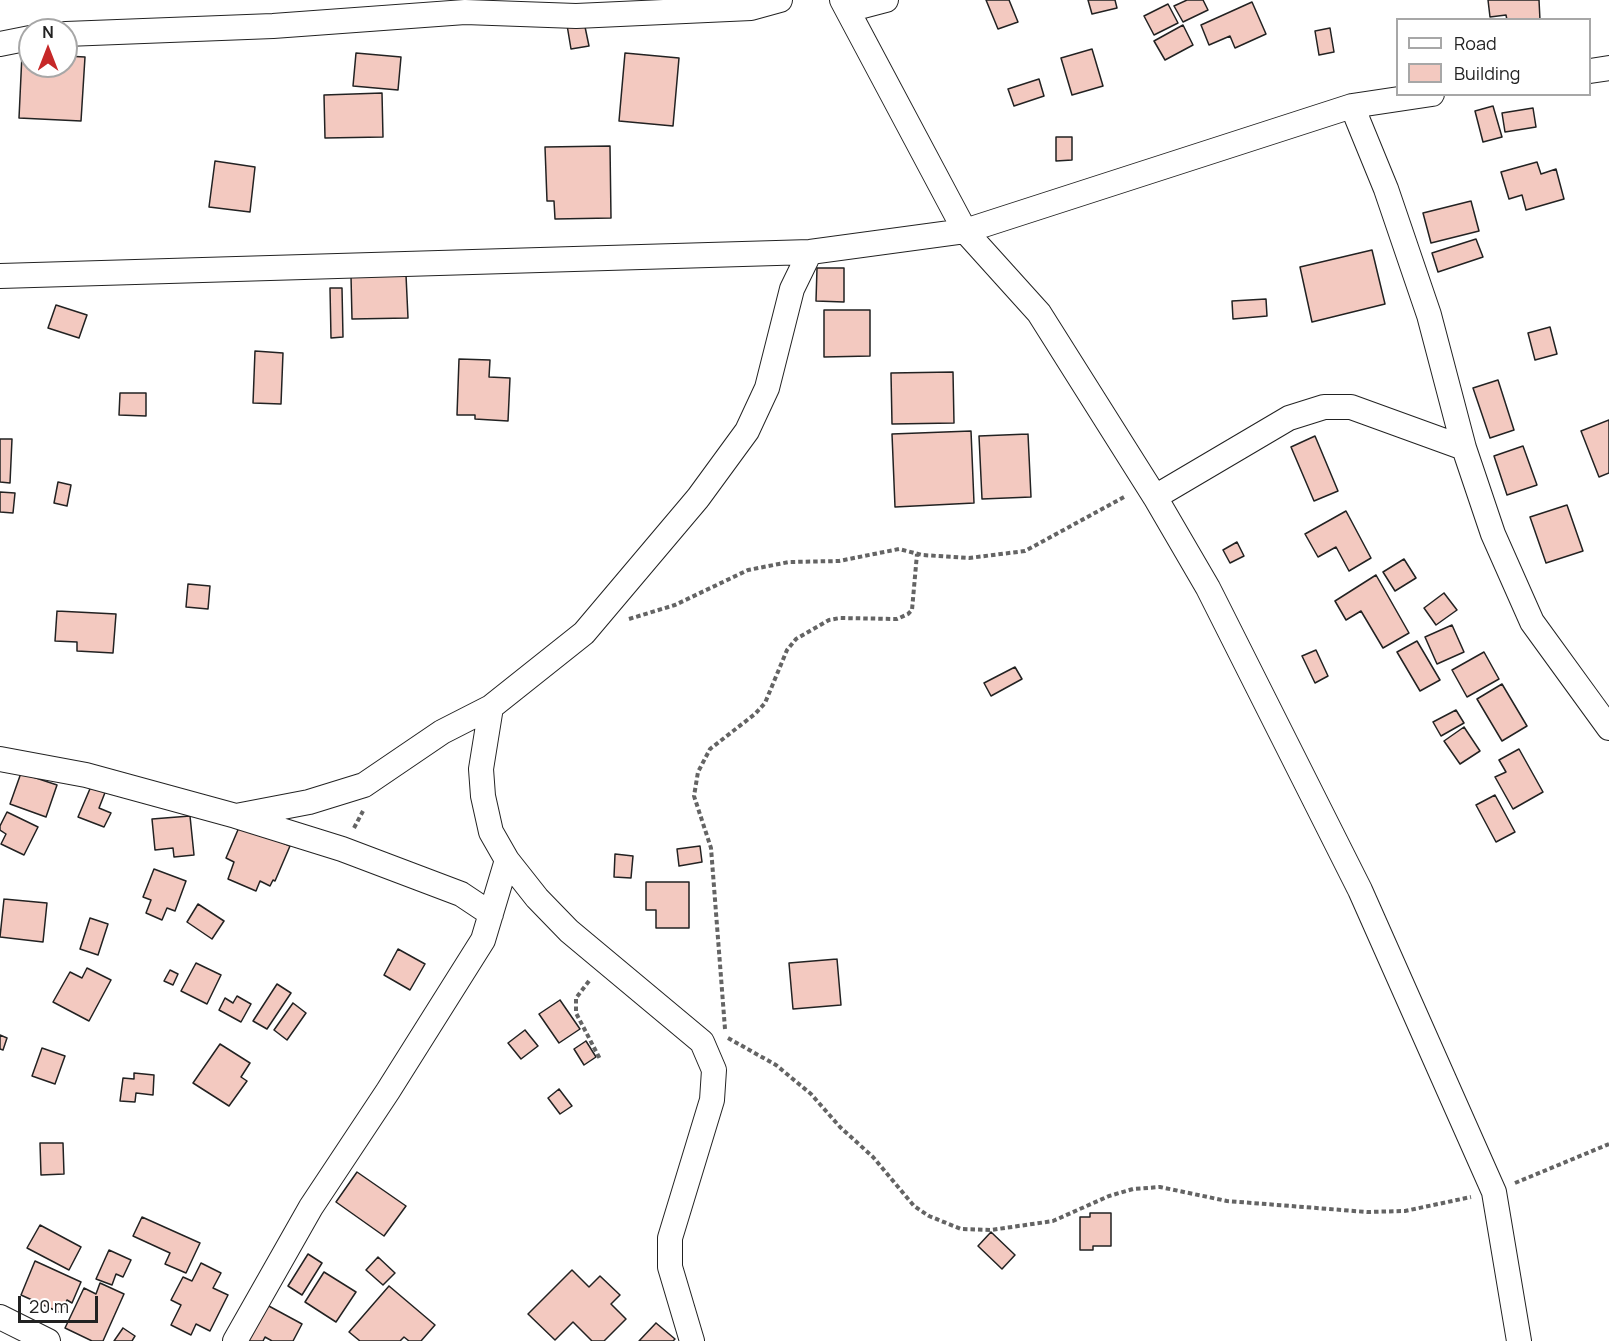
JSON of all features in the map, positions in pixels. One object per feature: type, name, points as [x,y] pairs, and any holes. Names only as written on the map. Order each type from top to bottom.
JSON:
[{"type":"street","points":[[78,34],[273,26],[465,12],[611,15],[751,8],[780,0]]},
{"type":"street","points":[[886,0],[845,5],[965,231],[1039,313],[1151,491],[1208,588],[1360,890],[1494,1192],[1519,1341]]},
{"type":"street","points":[[0,44],[18,40]]},
{"type":"street","points":[[1591,71],[1609,68]]},
{"type":"street","points":[[0,276],[810,252],[965,231],[1352,106],[1419,96]]},
{"type":"street","points":[[1352,106],[1386,189],[1428,315],[1464,448],[1493,534],[1532,622],[1609,728]]},
{"type":"street","points":[[236,816],[309,802],[364,785],[442,732],[491,707],[584,633],[698,498],[747,431],[767,388],[792,289],[810,252]]},
{"type":"street","points":[[1151,491],[1289,418],[1324,407],[1351,407],[1464,448]]},
{"type":"street","points":[[491,707],[481,769],[483,796],[491,832],[507,860],[537,898],[603,960],[702,1042],[714,1070],[712,1100],[670,1238],[670,1267],[692,1341]]},
{"type":"street","points":[[0,759],[86,775],[236,816],[342,849],[461,894],[491,914]]},
{"type":"street","points":[[235,1341],[311,1207],[459,981],[483,940],[507,860]]},
{"type":"street","points":[[0,1317],[48,1341]]},
{"type":"path","points":[[584,633],[675,605],[748,570],[789,562],[839,561],[899,549],[917,554],[969,558],[1025,552],[1151,491]]},
{"type":"path","points":[[917,554],[912,610],[897,619],[840,618],[829,620],[796,639],[787,650],[765,702],[755,714],[710,749],[698,772],[694,796],[711,848],[725,1037],[733,1039],[776,1065],[811,1094],[840,1127],[873,1157],[914,1206],[929,1216],[961,1229],[991,1230],[1053,1221],[1109,1196],[1133,1189],[1160,1188],[1227,1201],[1367,1212],[1406,1211],[1494,1192],[1609,1144]]},
{"type":"path","points":[[600,1059],[576,1012],[575,1004],[576,998],[603,960]]},
{"type":"building","points":[[986,0],[1009,0],[1018,22],[998,29]]},
{"type":"building","points":[[1088,0],[1115,0],[1117,8],[1092,14]]},
{"type":"building","points":[[1187,0],[1203,0],[1208,10],[1183,22],[1174,6]]},
{"type":"building","points":[[1488,0],[1539,0],[1540,18],[1507,18],[1506,15],[1490,17]]},
{"type":"building","points":[[1252,2],[1266,34],[1235,48],[1230,36],[1209,45],[1201,25]]},
{"type":"building","points":[[1168,4],[1178,23],[1154,35],[1144,16]]},
{"type":"building","points":[[584,22],[589,46],[571,49],[567,25]]},
{"type":"building","points":[[1183,25],[1193,45],[1165,60],[1154,41]]},
{"type":"building","points":[[1330,28],[1334,52],[1319,55],[1315,31]]},
{"type":"building","points":[[1092,49],[1103,86],[1072,95],[1061,58]]},
{"type":"building","points":[[356,53],[401,57],[398,90],[353,86]]},
{"type":"building","points":[[625,53],[679,58],[673,126],[619,121]]},
{"type":"building","points":[[78,57],[85,57],[81,121],[19,118],[21,78],[78,78]]},
{"type":"building","points":[[1039,79],[1044,96],[1014,106],[1008,89]]},
{"type":"building","points":[[382,93],[383,137],[325,138],[324,95]]},
{"type":"building","points":[[1493,106],[1502,137],[1483,142],[1475,111]]},
{"type":"building","points":[[1533,108],[1536,127],[1505,132],[1502,113]]},
{"type":"building","points":[[1056,137],[1072,137],[1072,160],[1056,161]]},
{"type":"building","points":[[610,146],[611,218],[555,219],[554,201],[547,201],[545,147]]},
{"type":"building","points":[[215,161],[255,167],[250,212],[209,207]]},
{"type":"building","points":[[1537,162],[1541,174],[1556,169],[1564,199],[1526,210],[1522,195],[1509,199],[1501,172]]},
{"type":"building","points":[[1471,201],[1479,231],[1431,243],[1423,213]]},
{"type":"building","points":[[1476,239],[1483,257],[1438,272],[1432,253]]},
{"type":"building","points":[[1372,250],[1385,304],[1312,322],[1300,267]]},
{"type":"building","points":[[817,268],[844,268],[844,302],[816,301]]},
{"type":"building","points":[[406,275],[408,318],[352,319],[351,276]]},
{"type":"building","points":[[330,288],[342,288],[343,337],[331,338]]},
{"type":"building","points":[[1266,299],[1267,316],[1233,319],[1232,301]]},
{"type":"building","points":[[56,305],[87,315],[79,338],[48,328]]},
{"type":"building","points":[[824,310],[870,310],[870,356],[824,357]]},
{"type":"building","points":[[1550,327],[1557,354],[1535,360],[1528,333]]},
{"type":"building","points":[[255,351],[283,353],[281,404],[253,403]]},
{"type":"building","points":[[459,359],[490,360],[489,377],[510,378],[508,421],[475,419],[475,415],[457,415]]},
{"type":"building","points":[[953,372],[954,423],[892,424],[891,373]]},
{"type":"building","points":[[1498,380],[1514,430],[1490,438],[1473,388]]},
{"type":"building","points":[[120,393],[146,393],[146,416],[119,415]]},
{"type":"building","points":[[1609,420],[1609,473],[1599,477],[1581,431]]},
{"type":"building","points":[[971,431],[974,503],[895,507],[892,434]]},
{"type":"building","points":[[1028,434],[1031,497],[982,499],[979,436]]},
{"type":"building","points":[[1315,436],[1338,491],[1314,501],[1291,447]]},
{"type":"building","points":[[0,439],[12,439],[10,483],[0,482]]},
{"type":"building","points":[[1523,446],[1537,485],[1507,495],[1494,456]]},
{"type":"building","points":[[58,482],[71,485],[67,506],[54,503]]},
{"type":"building","points":[[0,492],[15,493],[13,513],[0,512]]},
{"type":"building","points":[[1567,505],[1583,551],[1546,563],[1530,517]]},
{"type":"building","points":[[1346,511],[1371,558],[1349,571],[1336,547],[1318,557],[1305,534]]},
{"type":"building","points":[[1237,542],[1244,556],[1230,563],[1223,550]]},
{"type":"building","points":[[1404,559],[1416,578],[1395,591],[1383,572]]},
{"type":"building","points":[[1376,575],[1409,633],[1383,648],[1361,611],[1346,620],[1335,601]]},
{"type":"building","points":[[188,584],[210,586],[208,609],[186,607]]},
{"type":"building","points":[[1444,593],[1457,610],[1436,625],[1424,608]]},
{"type":"building","points":[[57,611],[116,614],[113,653],[77,651],[77,642],[55,641]]},
{"type":"building","points":[[1452,625],[1464,652],[1437,664],[1425,637]]},
{"type":"building","points":[[1417,641],[1440,680],[1420,691],[1397,652]]},
{"type":"building","points":[[1316,650],[1328,676],[1315,683],[1302,656]]},
{"type":"building","points":[[1484,652],[1499,679],[1467,697],[1452,670]]},
{"type":"building","points":[[1015,667],[1022,679],[991,696],[984,683]]},
{"type":"building","points":[[1502,684],[1527,726],[1502,741],[1477,699]]},
{"type":"building","points":[[1456,710],[1464,723],[1441,736],[1433,722]]},
{"type":"building","points":[[1464,727],[1480,751],[1460,764],[1444,741]]},
{"type":"building","points":[[1519,749],[1543,792],[1513,809],[1495,777],[1506,772],[1499,760]]},
{"type":"building","points":[[21,773],[57,785],[46,817],[10,804]]},
{"type":"building","points":[[92,784],[106,790],[99,808],[111,813],[104,827],[78,817]]},
{"type":"building","points":[[1495,795],[1515,832],[1496,842],[1476,805]]},
{"type":"building","points":[[7,812],[38,827],[24,855],[1,844],[6,834],[0,830],[0,826]]},
{"type":"building","points":[[190,816],[194,855],[174,857],[173,848],[155,850],[152,819]]},
{"type":"building","points":[[240,825],[290,846],[275,881],[273,880],[270,886],[260,881],[256,891],[228,879],[234,862],[226,858]]},
{"type":"building","points":[[700,846],[702,862],[679,866],[677,849]]},
{"type":"building","points":[[615,854],[633,856],[631,878],[614,877]]},
{"type":"building","points":[[154,869],[186,881],[175,911],[167,908],[162,920],[146,913],[151,900],[143,897]]},
{"type":"building","points":[[646,882],[689,882],[689,928],[656,928],[656,910],[646,910]]},
{"type":"building","points":[[4,899],[47,903],[43,942],[0,937]]},
{"type":"building","points":[[198,904],[224,921],[212,939],[187,922]]},
{"type":"building","points":[[90,918],[108,924],[98,955],[80,949]]},
{"type":"building","points":[[398,949],[425,964],[410,990],[384,975]]},
{"type":"building","points":[[837,959],[841,1005],[793,1009],[789,963]]},
{"type":"building","points":[[196,963],[221,975],[207,1004],[181,991]]},
{"type":"building","points":[[87,968],[111,980],[89,1021],[53,1002],[70,972],[82,978]]},
{"type":"building","points":[[170,970],[178,974],[173,985],[164,981]]},
{"type":"building","points":[[277,984],[291,993],[267,1029],[253,1021]]},
{"type":"building","points":[[237,996],[251,1004],[241,1022],[219,1010],[225,998],[233,1003]]},
{"type":"building","points":[[560,1000],[580,1029],[559,1043],[539,1014]]},
{"type":"building","points":[[293,1003],[306,1013],[287,1040],[274,1030]]},
{"type":"building","points":[[525,1030],[538,1046],[521,1059],[508,1043]]},
{"type":"building","points":[[0,1035],[7,1038],[3,1050],[0,1049]]},
{"type":"building","points":[[586,1041],[596,1057],[584,1065],[574,1049]]},
{"type":"building","points":[[220,1044],[250,1063],[241,1077],[247,1081],[229,1106],[193,1083]]},
{"type":"building","points":[[42,1048],[65,1056],[55,1084],[32,1076]]},
{"type":"building","points":[[134,1073],[154,1075],[153,1095],[136,1093],[135,1102],[120,1101],[123,1078],[134,1079]]},
{"type":"building","points":[[559,1089],[572,1106],[560,1114],[548,1098]]},
{"type":"building","points":[[40,1143],[63,1143],[64,1174],[41,1175]]},
{"type":"building","points":[[357,1172],[406,1206],[384,1236],[336,1202]]},
{"type":"building","points":[[1090,1213],[1111,1213],[1111,1246],[1093,1246],[1093,1250],[1080,1250],[1080,1217],[1090,1217]]},
{"type":"building","points":[[142,1217],[200,1243],[186,1273],[165,1264],[170,1253],[133,1236]]},
{"type":"building","points":[[40,1225],[81,1247],[69,1270],[27,1248]]},
{"type":"building","points":[[991,1232],[1015,1255],[1002,1269],[978,1246]]},
{"type":"building","points":[[109,1250],[131,1260],[123,1277],[116,1274],[112,1285],[96,1279]]},
{"type":"building","points":[[308,1254],[322,1263],[302,1295],[288,1286]]},
{"type":"building","points":[[378,1257],[395,1273],[383,1285],[366,1270]]},
{"type":"building","points":[[35,1261],[81,1282],[72,1303],[67,1300],[61,1313],[21,1295]]},
{"type":"building","points":[[201,1263],[221,1273],[213,1288],[228,1295],[210,1331],[196,1324],[191,1335],[171,1325],[181,1305],[171,1300],[183,1277],[192,1281]]},
{"type":"building","points":[[572,1270],[589,1287],[600,1276],[620,1295],[611,1304],[626,1319],[604,1341],[592,1341],[573,1322],[555,1340],[528,1314]]},
{"type":"building","points":[[324,1272],[356,1292],[336,1322],[305,1302]]},
{"type":"building","points":[[100,1283],[124,1294],[103,1341],[92,1341],[65,1328],[84,1288],[96,1294]]},
{"type":"building","points":[[389,1286],[435,1325],[421,1341],[409,1341],[404,1337],[400,1341],[360,1341],[349,1332]]},
{"type":"building","points":[[267,1305],[302,1324],[293,1341],[272,1341],[265,1337],[263,1341],[239,1341]]},
{"type":"building","points":[[656,1323],[675,1339],[673,1341],[639,1341]]},
{"type":"building","points":[[123,1328],[135,1336],[132,1341],[114,1341]]}]
